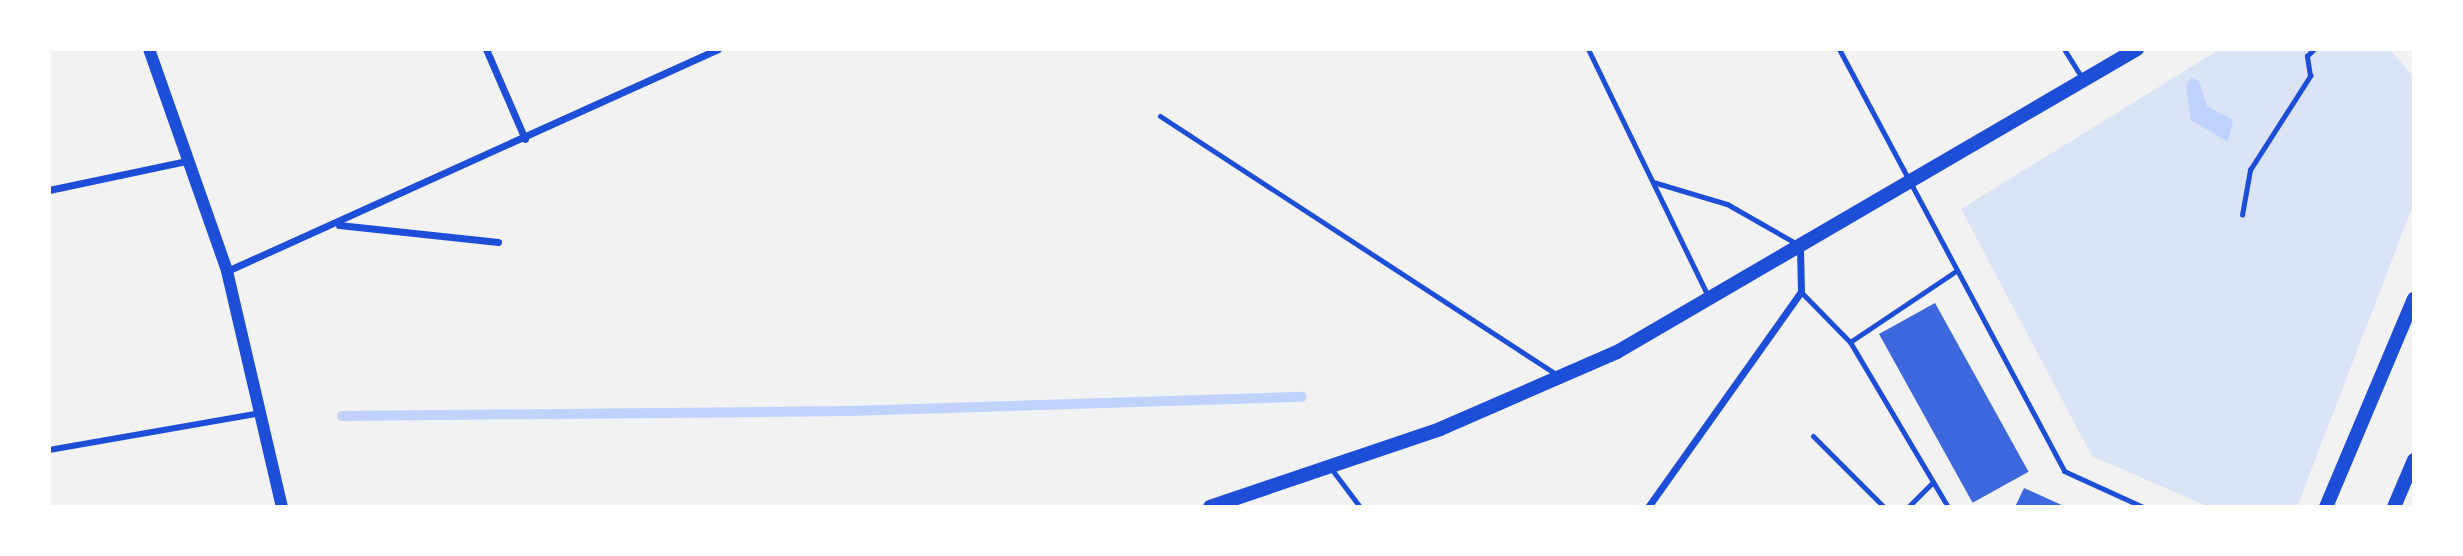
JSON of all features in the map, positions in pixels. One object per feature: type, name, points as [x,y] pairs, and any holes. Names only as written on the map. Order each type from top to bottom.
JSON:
[{"type":"main road","points":[[1210,507],[1440,429],[1560,377],[1710,298],[1911,184],[2137,49]]},
{"type":"main road","points":[[2326,507],[2414,299]]},
{"type":"main road","points":[[2394,507],[2414,460]]},
{"type":"street","points":[[149,49],[227,271],[282,507]]},
{"type":"street","points":[[486,49],[525,139]]},
{"type":"street","points":[[227,271],[338,225],[718,49]]},
{"type":"street","points":[[49,190],[187,161]]},
{"type":"street","points":[[338,225],[498,242]]},
{"type":"street","points":[[1648,507],[1801,292],[1800,246]]},
{"type":"street","points":[[49,450],[261,413]]},
{"type":"lane","points":[[1588,49],[1710,298]]},
{"type":"lane","points":[[1839,49],[2064,471],[2143,507]]},
{"type":"lane","points":[[2064,49],[2084,81]]},
{"type":"lane","points":[[1160,116],[1560,377]]},
{"type":"lane","points":[[1653,182],[1727,204],[1800,246]]},
{"type":"lane","points":[[1850,342],[1956,271]]},
{"type":"lane","points":[[1801,292],[1850,342],[1948,507]]},
{"type":"lane","points":[[1813,436],[1884,507]]},
{"type":"lane","points":[[1330,467],[1360,507]]},
{"type":"lane","points":[[1908,507],[1933,482]]},
{"type":"path","points":[[2242,215],[2250,170],[2310,76],[2307,55],[2314,49]]},
{"type":"shaded area","points":[[2220,49],[2389,49],[2414,77],[2414,203],[2297,507],[2209,507],[2092,456],[1961,209]]},
{"type":"water","points":[[2191,78],[2199,81],[2207,106],[2233,120],[2228,142],[2191,120],[2186,85]]},
{"type":"building","points":[[1935,303],[2029,472],[1973,503],[1879,334]]},
{"type":"building","points":[[2024,488],[2066,507],[2015,507]]},
{"type":"waterway","points":[[342,416],[850,411],[1302,397]]}]
